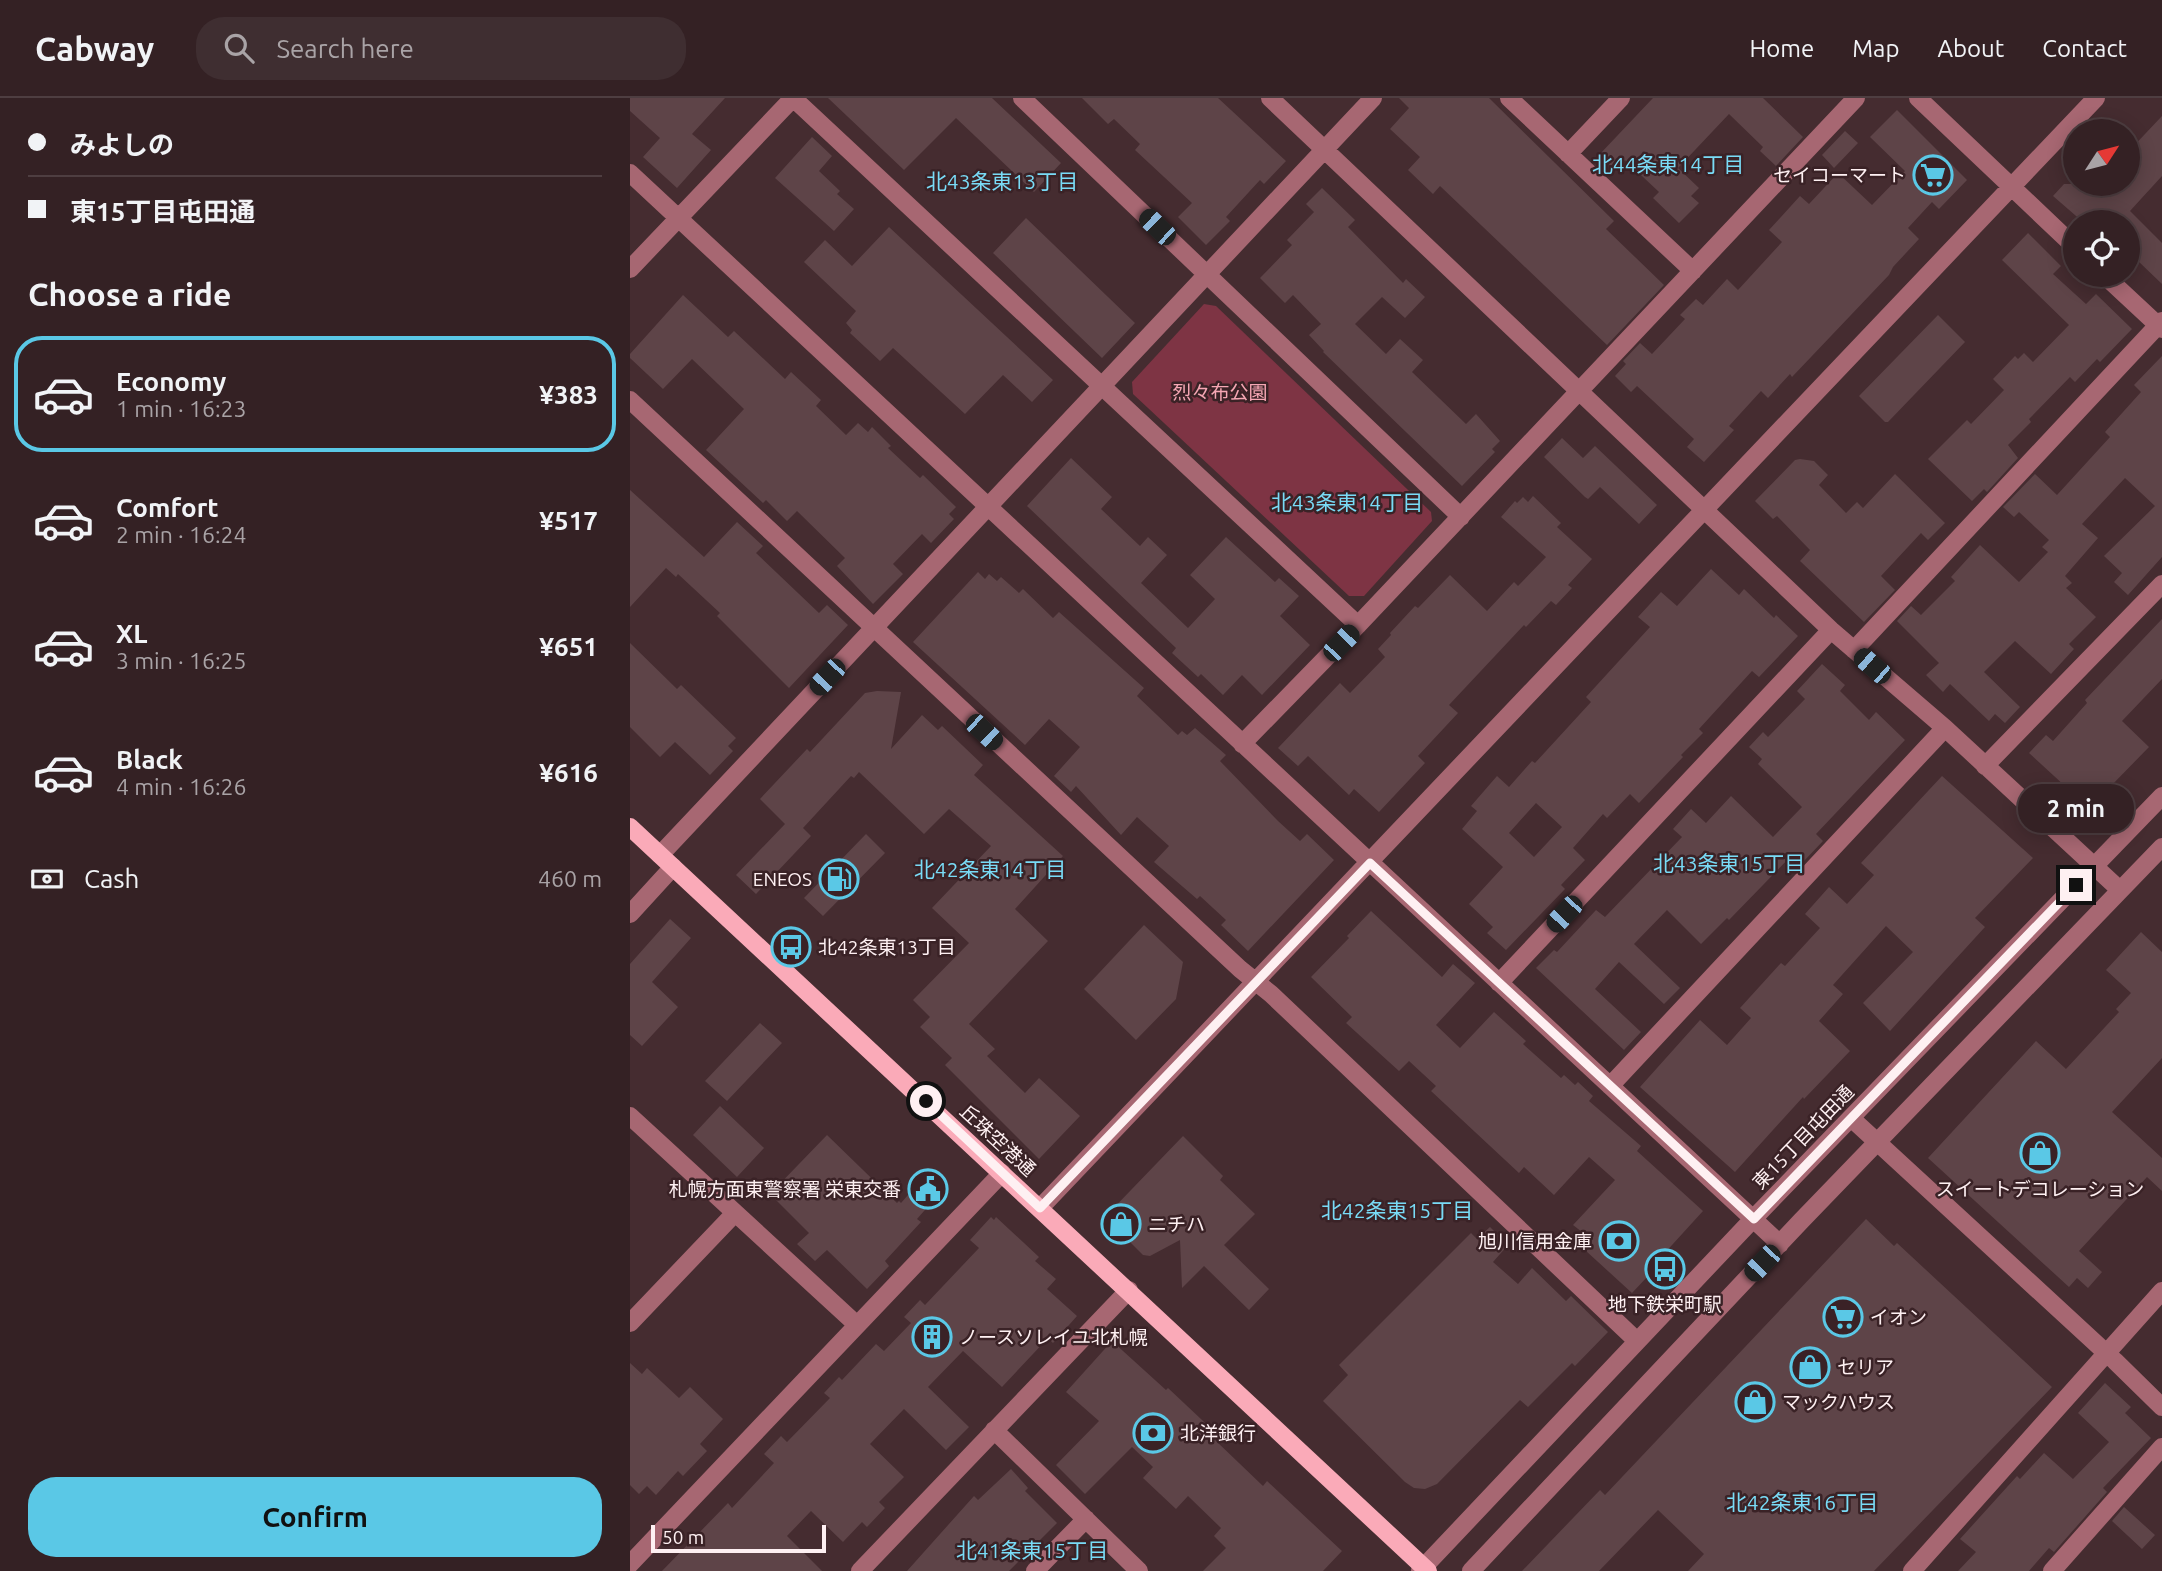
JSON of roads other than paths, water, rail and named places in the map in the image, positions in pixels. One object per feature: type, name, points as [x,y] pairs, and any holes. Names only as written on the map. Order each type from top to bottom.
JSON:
[{"type":"main road","name":"丘珠空港通","points":[[630,827],[1129,1290],[1424,1570]]},
{"type":"street","points":[[630,269],[793,98],[1358,625]]},
{"type":"street","points":[[1022,98],[1461,517]]},
{"type":"street","points":[[1270,98],[1831,630],[1945,728],[2120,890]]},
{"type":"street","points":[[630,914],[667,861],[872,628],[1373,98]]},
{"type":"street","points":[[1509,98],[1693,271]]},
{"type":"street","points":[[1568,154],[1621,98]]},
{"type":"street","points":[[1242,744],[1461,517],[1856,98]]},
{"type":"street","points":[[1919,98],[2063,235]]},
{"type":"street","points":[[1040,1208],[2096,98]]},
{"type":"street","points":[[630,173],[1780,1244]]},
{"type":"street","points":[[1854,650],[2161,325],[2118,287]]},
{"type":"street","points":[[630,400],[872,628],[1256,981],[1637,1341]]},
{"type":"street","points":[[1985,766],[2162,584]]},
{"type":"street","points":[[1499,983],[1831,630]]},
{"type":"street","points":[[1611,1086],[1945,728]]},
{"type":"street","name":"東15丁目屯田通","points":[[1424,1570],[1459,1528],[1637,1341],[2162,796]]},
{"type":"street","points":[[1471,1571],[1877,1142],[2162,847]]},
{"type":"street","points":[[630,1116],[856,1324]]},
{"type":"street","points":[[1851,1118],[2162,1407]]},
{"type":"street","points":[[630,1564],[1002,1173]]},
{"type":"street","points":[[630,1323],[735,1213]]},
{"type":"street","points":[[860,1571],[1129,1290]]},
{"type":"street","points":[[1912,1571],[2162,1291]]},
{"type":"street","points":[[995,1430],[1139,1571]]},
{"type":"street","points":[[2052,1571],[2162,1447]]},
{"type":"street","points":[[1035,1571],[1086,1519]]},
{"type":"place","name":"セイコーマート","points":[[1933,175]]},
{"type":"place","name":"ENEOS","points":[[839,879]]},
{"type":"place","name":"北42条東13丁目","points":[[791,947]]},
{"type":"place","name":"スイートデコレーション","points":[[2040,1153]]},
{"type":"place","name":"札幌方面東警察署 栄東交番","points":[[928,1189]]},
{"type":"place","name":"ニチハ","points":[[1121,1224]]},
{"type":"place","name":"旭川信用金庫","points":[[1619,1241]]},
{"type":"place","name":"地下鉄栄町駅","points":[[1665,1269]]},
{"type":"place","name":"イオン","points":[[1843,1317]]},
{"type":"place","name":"ノースソレイユ北札幌","points":[[932,1337]]},
{"type":"place","name":"セリア","points":[[1810,1367]]},
{"type":"place","name":"マックハウス","points":[[1755,1402]]},
{"type":"place","name":"北洋銀行","points":[[1153,1433]]},
{"type":"district","name":"北44条東14丁目","points":[[1668,164]]},
{"type":"district","name":"北43条東13丁目","points":[[1002,181]]},
{"type":"district","name":"北43条東14丁目","points":[[1347,502]]},
{"type":"district","name":"北43条東15丁目","points":[[1729,863]]},
{"type":"district","name":"北42条東14丁目","points":[[990,869]]},
{"type":"district","name":"北42条東15丁目","points":[[1397,1210]]},
{"type":"district","name":"北42条東16丁目","points":[[1802,1502]]},
{"type":"district","name":"北41条東15丁目","points":[[1032,1550]]},
{"type":"park label","name":"烈々布公園","points":[[1220,392]]}]
